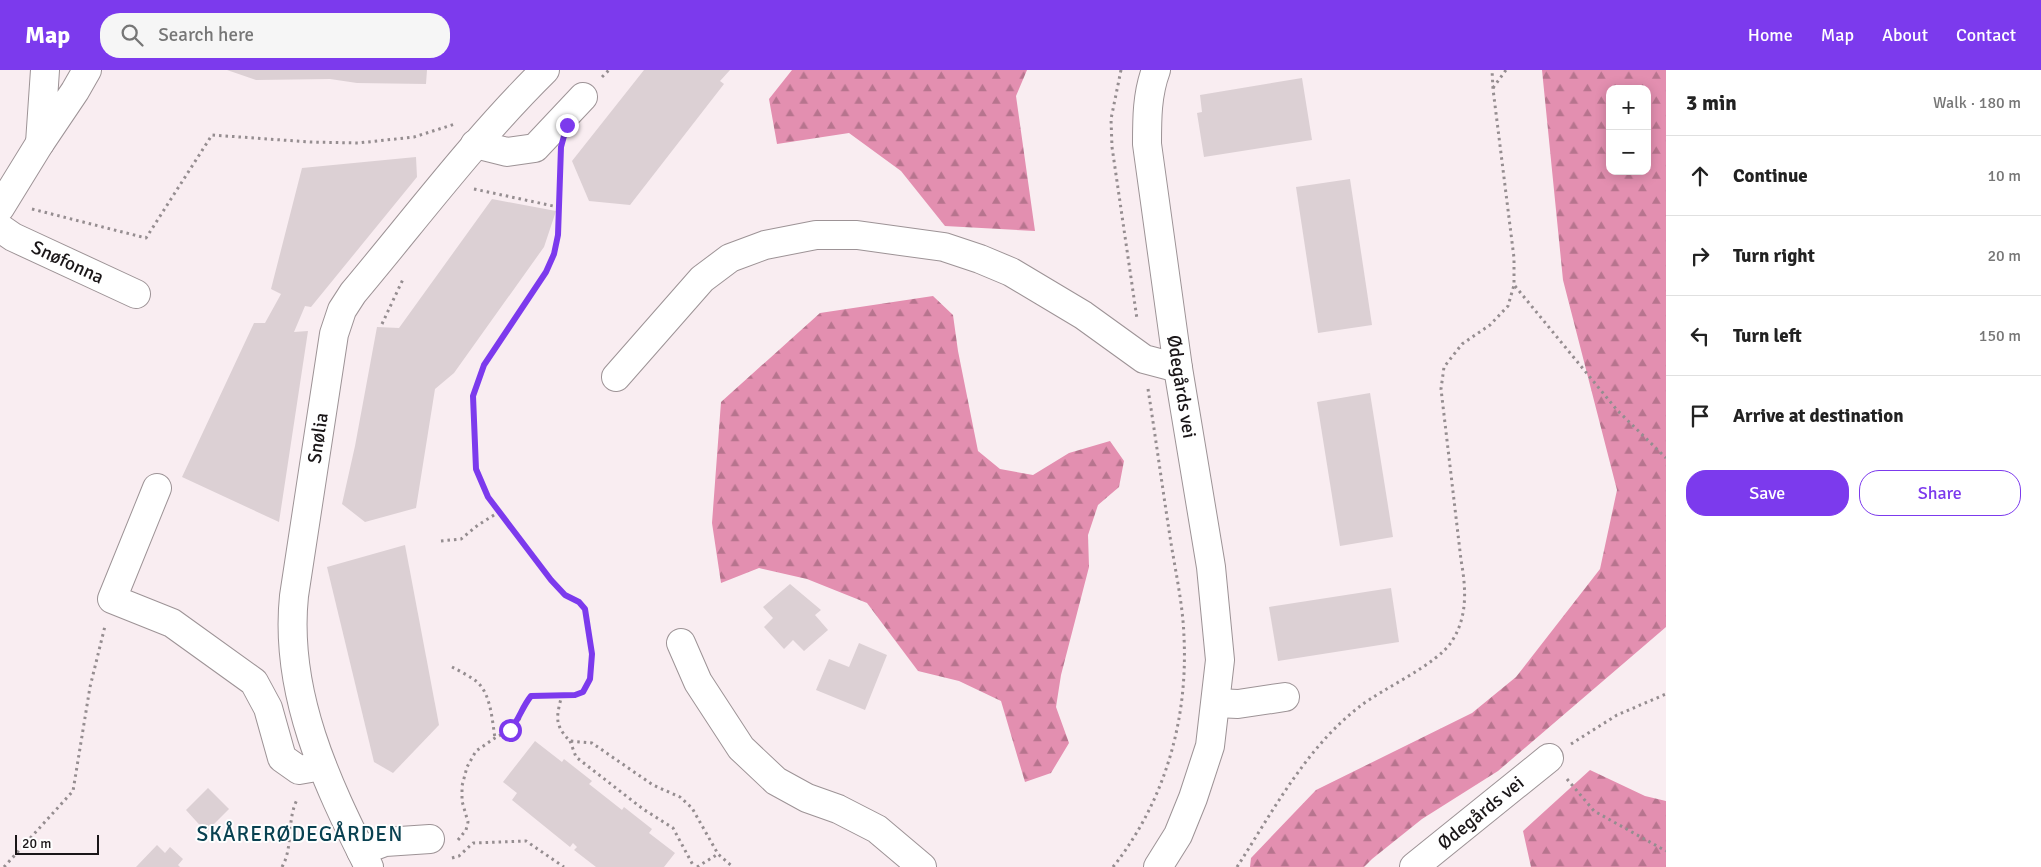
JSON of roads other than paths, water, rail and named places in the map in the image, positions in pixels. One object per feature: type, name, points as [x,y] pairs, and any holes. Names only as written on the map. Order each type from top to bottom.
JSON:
[{"type":"street","points":[[40,143],[45,70]]},
{"type":"street","points":[[2,213],[40,143],[87,70]]},
{"type":"street","name":"Snølia","points":[[365,859],[322,766],[300,699],[295,673],[292,620],[334,334],[342,310],[353,293],[475,144],[545,70]]},
{"type":"street","name":"Ødegårds vei","points":[[1156,70],[1151,84],[1147,114],[1147,144],[1178,368],[1210,567],[1220,660],[1210,746],[1193,798],[1178,835],[1158,867]]},
{"type":"street","points":[[475,144],[507,152],[535,148],[583,96]]},
{"type":"street","name":"Snøfonna","points":[[2,213],[13,237],[136,294]]},
{"type":"street","points":[[616,376],[702,279],[730,258],[765,245],[816,235],[857,235],[944,247],[980,259],[1011,272],[1083,315],[1144,359],[1178,368]]},
{"type":"street","points":[[157,488],[112,599],[172,623],[254,682],[268,708],[282,758],[300,770],[322,766]]},
{"type":"street","points":[[681,643],[698,682],[741,748],[776,781],[807,798],[838,810],[877,829],[922,867]]},
{"type":"street","points":[[1216,703],[1238,704],[1285,697]]},
{"type":"street","name":"Ødegårds vei","points":[[1414,867],[1549,758]]},
{"type":"street","points":[[365,859],[385,842],[442,842]]},
{"type":"district","name":"SKÅRERØDEGÅRDEN","points":[[300,834]]}]
